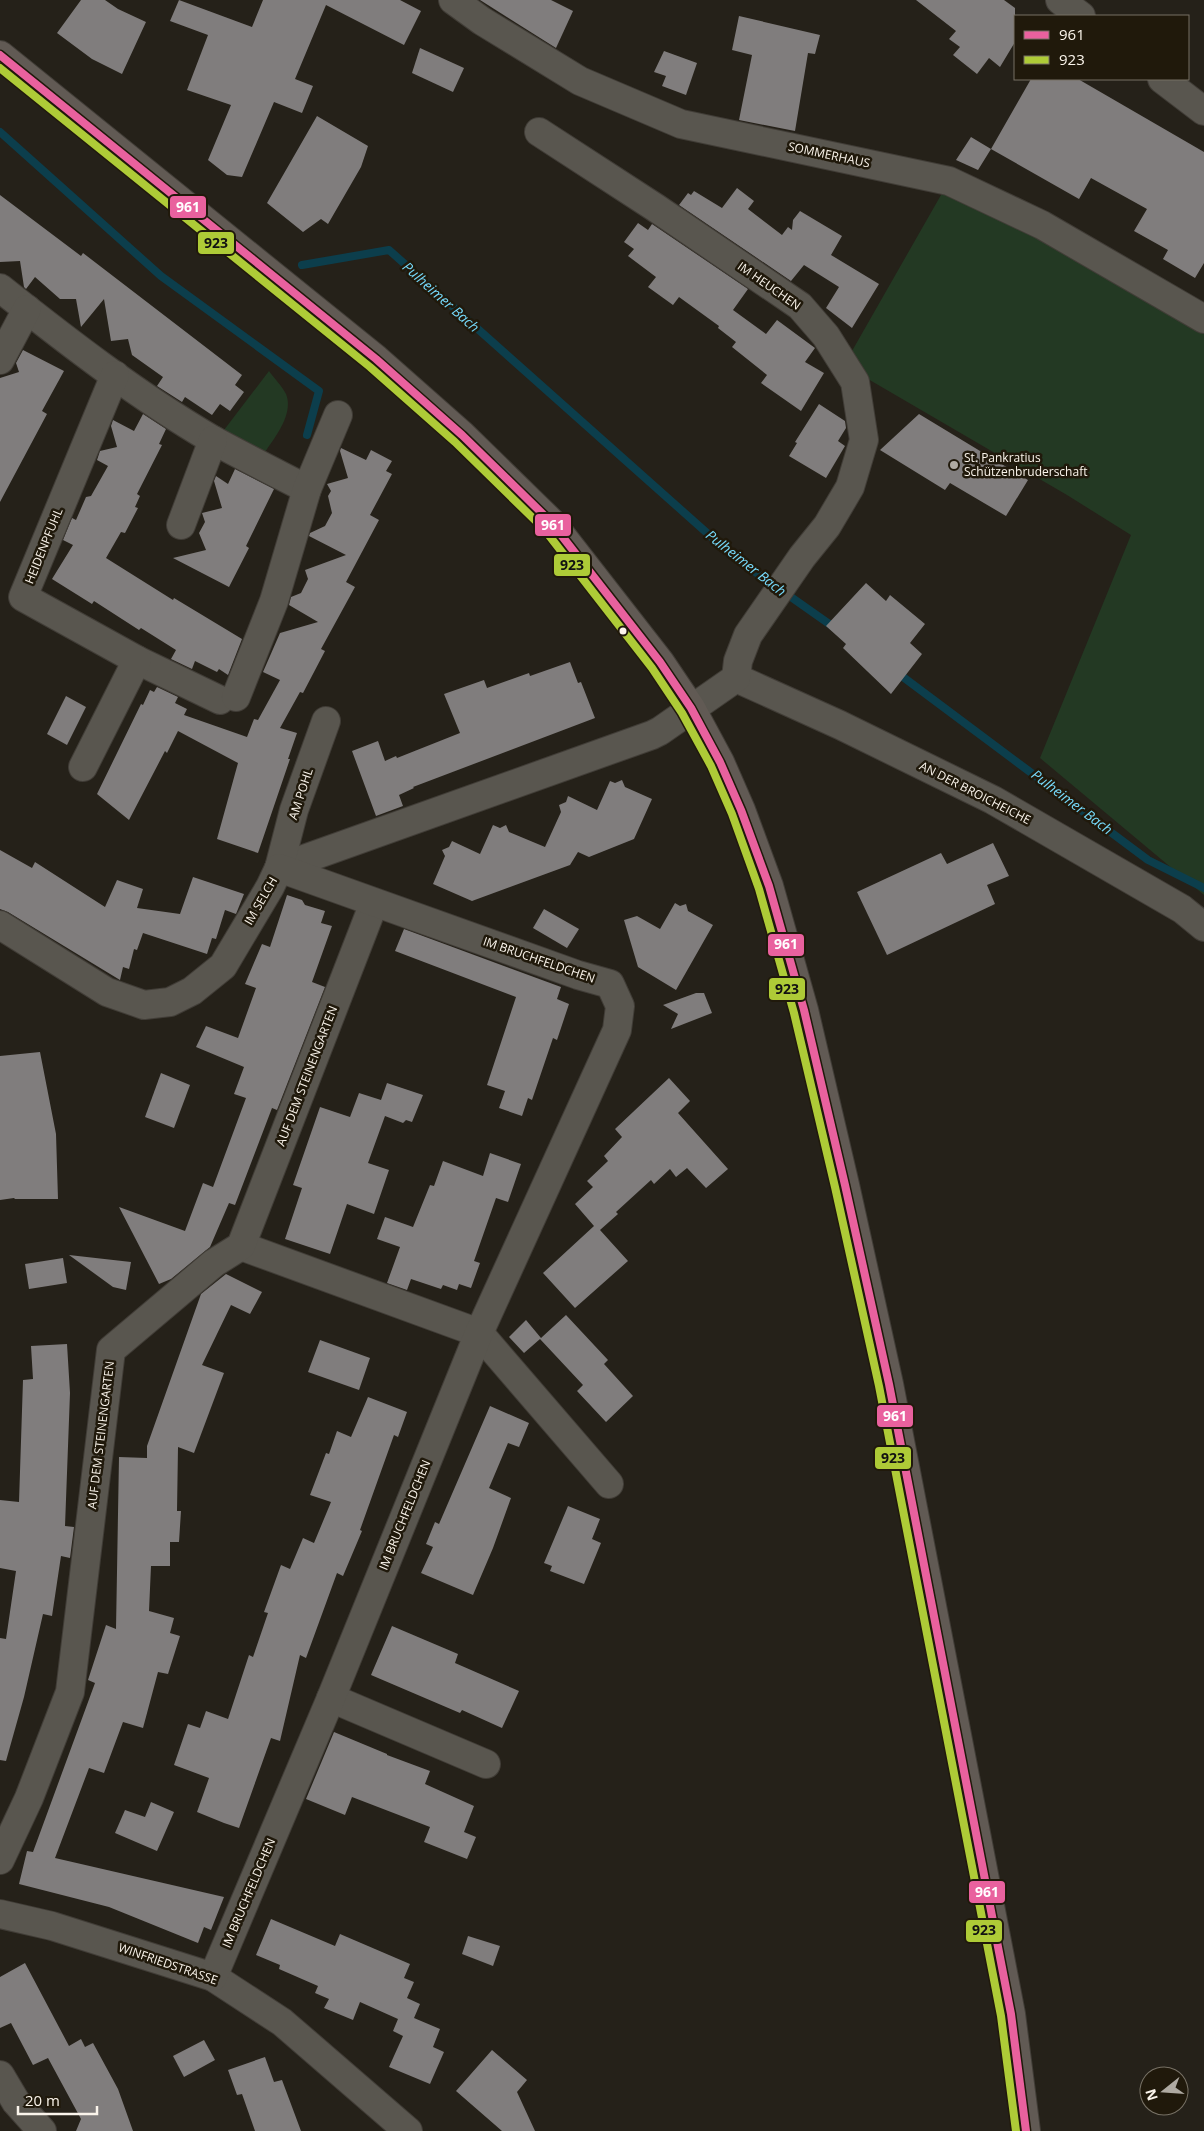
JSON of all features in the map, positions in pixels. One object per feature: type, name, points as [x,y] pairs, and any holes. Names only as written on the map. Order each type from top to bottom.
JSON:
[{"type":"main road","points":[[0,55],[354,341],[462,435],[551,522],[660,662],[691,708],[720,762],[769,886],[804,1010],[889,1384],[1011,2014],[1026,2131]]},
{"type":"street","name":"SOMMERHAUS","points":[[453,0],[482,21],[580,81],[681,124],[950,181],[1042,225],[1204,319]]},
{"type":"street","points":[[1060,0],[1080,15]]},
{"type":"street","points":[[1163,80],[1204,111]]},
{"type":"street","name":"IM HEUCHEN","points":[[539,132],[656,208],[800,306],[826,336],[855,382],[864,440],[850,487],[827,526],[802,557],[748,635],[738,661],[736,678]]},
{"type":"street","points":[[0,288],[115,375],[213,440],[307,489]]},
{"type":"street","points":[[0,360],[27,309]]},
{"type":"street","name":"HEIDENPFUHL","points":[[115,375],[23,597],[137,660],[228,698],[274,601],[307,489],[338,415]]},
{"type":"street","points":[[181,525],[213,440]]},
{"type":"street","points":[[83,767],[137,660]]},
{"type":"street","points":[[691,708],[736,678]]},
{"type":"street","name":"AN DER BROICHEICHE","points":[[736,678],[840,725],[993,800],[1182,909],[1204,927]]},
{"type":"street","name":"IM SELCH","points":[[0,925],[108,992],[144,1006],[170,1002],[192,991],[223,966],[275,878],[652,735],[691,708]]},
{"type":"street","name":"AM POHL","points":[[275,878],[294,810],[326,720]]},
{"type":"street","name":"IM BRUCHFELDCHEN","points":[[213,1978],[331,1698],[479,1333],[617,1030],[620,1006],[610,984],[374,903],[275,878]]},
{"type":"street","name":"AUF DEM STEINENGARTEN","points":[[0,1860],[29,1798],[70,1692],[111,1350],[214,1263],[241,1246],[374,903]]},
{"type":"street","points":[[241,1246],[479,1333],[609,1484]]},
{"type":"street","points":[[331,1698],[486,1764]]},
{"type":"street","name":"WINFRIEDSTRASSE","points":[[0,1914],[52,1926],[213,1978],[282,2022],[408,2131]]},
{"type":"street","points":[[0,2075],[8,2106],[42,2131]]},
{"type":"green space","points":[[949,181],[1204,319],[1204,895],[1040,758],[1131,535],[1067,495],[844,365]]},
{"type":"green space","points":[[269,371],[286,394],[288,409],[282,425],[265,452],[224,430]]},
{"type":"building","points":[[81,0],[105,0],[118,9],[146,22],[122,74],[92,59],[57,33]]},
{"type":"building","points":[[179,0],[252,27],[263,0],[400,0],[421,11],[404,45],[326,5],[295,79],[313,86],[302,113],[274,102],[242,177],[227,175],[208,160],[231,105],[187,90],[208,35],[170,21]]},
{"type":"building","points":[[480,0],[551,0],[573,11],[556,48]]},
{"type":"building","points":[[916,0],[1004,0],[1015,8],[1014,44],[1000,67],[989,58],[977,74],[953,55],[960,47],[949,39],[956,31]]},
{"type":"building","points":[[739,16],[820,35],[815,54],[808,53],[795,131],[739,120],[752,55],[732,50]]},
{"type":"building","points":[[420,48],[464,68],[453,92],[412,73]]},
{"type":"building","points":[[664,51],[697,63],[686,95],[662,86],[666,76],[654,72]]},
{"type":"building","points":[[1030,80],[1080,80],[1204,152],[1204,263],[1195,278],[1163,259],[1168,250],[1134,231],[1147,209],[1091,178],[1079,199],[991,149]]},
{"type":"building","points":[[317,116],[368,146],[361,167],[328,224],[321,219],[303,232],[267,203]]},
{"type":"building","points":[[971,137],[991,149],[978,170],[956,160]]},
{"type":"building","points":[[737,188],[754,201],[748,209],[782,235],[788,227],[792,230],[793,220],[800,211],[842,236],[831,255],[879,284],[852,328],[826,308],[839,287],[804,265],[791,281],[679,205],[688,193],[691,195],[694,191],[722,208]]},
{"type":"building","points":[[0,195],[81,256],[83,253],[242,375],[235,385],[244,392],[230,411],[220,404],[212,415],[185,397],[182,402],[157,386],[163,377],[132,355],[128,339],[111,341],[104,299],[81,327],[76,299],[60,299],[35,277],[26,289],[24,287],[20,261],[0,262]]},
{"type":"building","points":[[638,223],[648,230],[652,224],[748,289],[733,310],[766,334],[777,320],[815,348],[805,362],[824,373],[801,411],[761,383],[767,375],[732,347],[736,342],[718,328],[719,326],[679,297],[673,305],[648,287],[656,277],[628,256],[634,249],[624,242]]},
{"type":"building","points":[[23,350],[64,371],[42,411],[47,414],[0,502],[0,378],[19,372],[16,363]]},
{"type":"building","points":[[819,404],[845,421],[846,428],[838,441],[845,446],[826,478],[789,456],[797,443],[795,442]]},
{"type":"building","points":[[143,414],[166,429],[159,444],[162,445],[137,494],[140,496],[135,507],[138,508],[125,533],[121,532],[106,558],[173,600],[174,598],[242,639],[228,675],[219,669],[217,672],[195,661],[192,669],[171,659],[176,650],[141,628],[139,630],[94,601],[92,604],[52,579],[73,545],[63,540],[72,518],[76,520],[86,497],[91,496],[108,466],[97,460],[100,451],[117,447],[111,426],[113,420],[134,431]]},
{"type":"building","name":"St. Pankratius Schützenbruderschaft","points":[[919,414],[1028,480],[1006,516],[950,483],[945,490],[880,450]]},
{"type":"building","points":[[341,448],[366,460],[371,450],[392,461],[386,471],[392,474],[370,515],[379,520],[346,582],[355,587],[321,649],[325,651],[303,693],[300,692],[280,728],[297,733],[258,853],[217,839],[238,763],[178,731],[167,753],[165,751],[129,820],[97,794],[141,704],[143,705],[150,690],[154,692],[157,687],[178,697],[175,703],[187,709],[184,715],[247,737],[254,719],[258,720],[280,680],[263,672],[280,633],[318,622],[289,605],[291,597],[301,593],[308,579],[305,570],[346,555],[309,536],[310,533],[325,526],[332,513],[328,496],[331,491],[327,484],[348,478],[340,451]]},
{"type":"building","points":[[235,469],[274,489],[246,546],[249,548],[229,587],[173,558],[206,550],[199,533],[205,522],[202,513],[222,508],[214,481],[216,476],[228,484]]},
{"type":"building","points":[[866,583],[886,601],[890,595],[925,624],[910,643],[922,654],[891,694],[843,648],[846,644],[826,626]]},
{"type":"building","points":[[570,662],[578,683],[581,682],[595,718],[413,787],[399,795],[403,806],[376,816],[352,751],[378,741],[385,761],[460,733],[444,694],[484,680],[487,688],[529,673],[530,676]]},
{"type":"building","points":[[66,696],[86,707],[67,745],[47,734]]},
{"type":"building","points":[[622,780],[625,787],[652,799],[634,839],[589,857],[578,852],[570,865],[472,901],[433,884],[445,856],[442,850],[449,847],[452,841],[480,854],[493,825],[500,828],[506,825],[509,832],[545,847],[561,812],[559,805],[566,802],[568,796],[597,810],[610,781],[615,783]]},
{"type":"building","points":[[993,843],[1009,876],[987,885],[995,904],[887,955],[857,892],[941,853],[947,864]]},
{"type":"building","points":[[0,850],[32,868],[35,862],[105,907],[117,880],[143,889],[137,908],[180,914],[193,877],[244,894],[236,914],[225,910],[216,939],[212,938],[207,954],[143,933],[137,950],[134,949],[129,969],[123,967],[120,980],[0,909]]},
{"type":"building","points":[[287,895],[302,900],[305,905],[325,911],[321,923],[332,926],[312,982],[325,987],[277,1110],[272,1108],[235,1205],[229,1203],[210,1247],[171,1279],[159,1284],[119,1207],[185,1231],[203,1183],[213,1187],[246,1098],[234,1094],[244,1067],[196,1047],[206,1026],[238,1038],[256,988],[245,984],[262,944],[270,947]]},
{"type":"building","points":[[675,903],[680,906],[686,904],[688,911],[713,925],[676,990],[638,967],[624,920],[637,916],[660,929]]},
{"type":"building","points":[[544,909],[579,929],[567,948],[533,928]]},
{"type":"building","points":[[404,929],[561,987],[557,999],[569,1004],[557,1040],[553,1038],[532,1100],[528,1098],[522,1116],[499,1108],[505,1091],[487,1085],[516,997],[395,951]]},
{"type":"building","points":[[696,993],[704,993],[712,1013],[671,1029],[678,1014],[663,1005]]},
{"type":"building","points":[[40,1052],[56,1134],[58,1199],[14,1198],[0,1200],[0,1056]]},
{"type":"building","points":[[161,1073],[190,1085],[174,1128],[145,1117]]},
{"type":"building","points":[[669,1078],[690,1101],[678,1113],[728,1169],[706,1188],[687,1168],[676,1177],[670,1169],[654,1184],[651,1180],[616,1212],[618,1214],[600,1230],[628,1261],[575,1308],[543,1273],[594,1226],[575,1204],[593,1187],[587,1181],[608,1161],[604,1156],[622,1137],[615,1129]]},
{"type":"building","points":[[387,1083],[423,1095],[412,1122],[406,1120],[403,1123],[385,1116],[368,1163],[389,1170],[374,1214],[347,1204],[330,1254],[285,1239],[302,1188],[293,1185],[320,1107],[350,1117],[359,1093],[381,1100]]},
{"type":"building","points":[[490,1153],[521,1164],[508,1202],[496,1198],[474,1261],[480,1263],[471,1288],[459,1284],[457,1290],[443,1285],[441,1289],[411,1279],[407,1290],[387,1283],[400,1247],[377,1239],[385,1217],[413,1227],[430,1185],[434,1186],[443,1161],[483,1176]]},
{"type":"building","points":[[69,1255],[131,1262],[126,1290],[113,1287]]},
{"type":"building","points":[[63,1258],[67,1283],[29,1289],[25,1264]]},
{"type":"building","points":[[226,1274],[262,1292],[250,1314],[231,1305],[202,1365],[224,1373],[194,1453],[178,1447],[177,1511],[181,1511],[179,1542],[170,1542],[170,1566],[151,1566],[149,1611],[174,1618],[170,1633],[180,1636],[168,1674],[158,1672],[143,1728],[123,1722],[104,1773],[89,1768],[55,1858],[224,1897],[211,1930],[204,1927],[198,1943],[109,1907],[19,1884],[27,1851],[33,1852],[95,1683],[88,1680],[106,1625],[116,1629],[119,1457],[147,1458],[147,1446],[201,1294]]},
{"type":"building","points":[[566,1315],[608,1360],[604,1364],[633,1396],[606,1422],[577,1391],[583,1385],[540,1339],[524,1353],[509,1337],[526,1320],[541,1338]]},
{"type":"building","points":[[320,1340],[370,1358],[359,1390],[308,1372]]},
{"type":"building","points":[[67,1344],[70,1393],[65,1526],[74,1527],[70,1558],[61,1556],[52,1616],[43,1614],[24,1697],[6,1761],[0,1760],[0,1638],[6,1639],[16,1571],[0,1568],[0,1500],[19,1502],[23,1380],[33,1379],[31,1346]]},
{"type":"building","points":[[368,1397],[407,1412],[398,1437],[394,1435],[360,1530],[362,1531],[343,1576],[337,1573],[306,1658],[300,1655],[280,1741],[271,1738],[239,1828],[197,1812],[209,1778],[174,1765],[188,1724],[200,1728],[206,1711],[228,1719],[249,1655],[253,1657],[268,1613],[264,1612],[281,1565],[290,1569],[303,1538],[314,1543],[331,1502],[310,1495],[326,1453],[329,1454],[337,1431],[351,1437]]},
{"type":"building","points":[[490,1406],[529,1423],[519,1447],[508,1443],[489,1488],[511,1498],[473,1595],[421,1573],[433,1547],[426,1544],[435,1522],[439,1524]]},
{"type":"building","points":[[568,1506],[600,1519],[592,1539],[601,1543],[584,1584],[550,1571],[552,1566],[544,1563]]},
{"type":"building","points":[[392,1626],[458,1654],[455,1663],[519,1691],[502,1728],[462,1710],[460,1713],[371,1675]]},
{"type":"building","points":[[334,1732],[430,1771],[425,1784],[474,1806],[464,1832],[476,1837],[467,1859],[424,1842],[430,1827],[352,1797],[345,1815],[306,1799]]},
{"type":"building","points":[[151,1802],[174,1812],[157,1851],[115,1833],[125,1810],[145,1817]]},
{"type":"building","points":[[271,1919],[335,1946],[340,1934],[410,1964],[404,1978],[414,1982],[407,1998],[420,2004],[414,2018],[440,2029],[433,2047],[444,2052],[430,2084],[389,2067],[403,2036],[393,2031],[398,2019],[360,2002],[353,2020],[324,2008],[329,1999],[315,1993],[318,1986],[279,1969],[280,1965],[256,1955]]},
{"type":"building","points":[[468,1936],[500,1946],[493,1966],[462,1954]]},
{"type":"building","points":[[25,1963],[69,2046],[81,2039],[85,2047],[93,2043],[118,2089],[133,2131],[76,2131],[81,2119],[48,2058],[33,2065],[11,2023],[0,2028],[0,1977]]},
{"type":"building","points":[[204,2040],[215,2060],[184,2077],[173,2056]]},
{"type":"building","points":[[492,2050],[527,2080],[517,2092],[535,2131],[502,2131],[456,2091]]},
{"type":"building","points":[[265,2057],[274,2082],[282,2080],[301,2131],[255,2131],[242,2094],[237,2095],[228,2070]]},
{"type":"waterway","name":"Pulheimer Bach","points":[[0,132],[161,276],[319,391],[307,435]]},
{"type":"waterway","name":"Pulheimer Bach","points":[[302,265],[389,250],[734,557],[835,628]]},
{"type":"waterway","name":"Pulheimer Bach","points":[[895,671],[1148,860],[1204,888]]},
{"type":"transit line","name":"961","points":[[0,55],[376,359],[462,435],[551,522],[660,662],[691,708],[720,762],[741,810],[769,886],[804,1010],[845,1185],[889,1384],[1011,2014],[1026,2131]]},
{"type":"transit line","name":"923","points":[[0,68],[370,367],[455,442],[544,529],[652,668],[682,713],[711,766],[732,814],[759,889],[794,1013],[835,1187],[879,1386],[1001,2016],[1016,2131]]},
{"type":"place","name":"St. Pankratius Schützenbruderschaft","points":[[954,465]]}]
